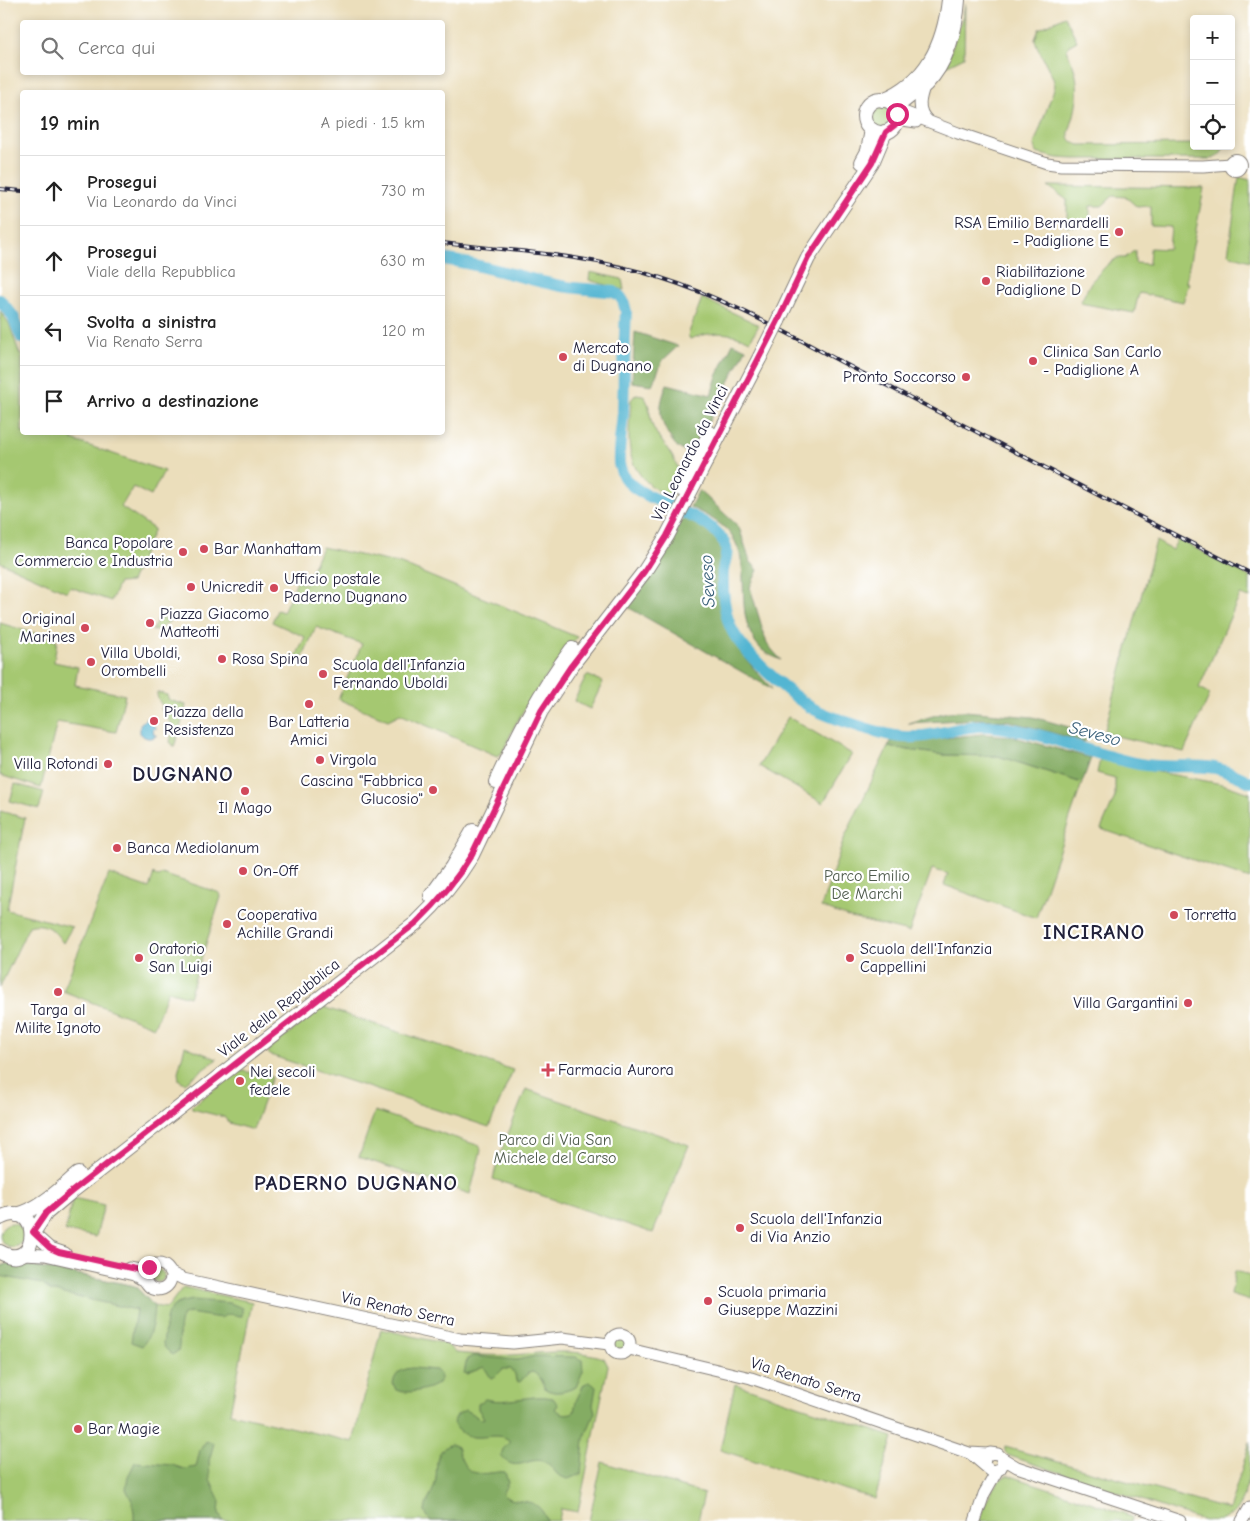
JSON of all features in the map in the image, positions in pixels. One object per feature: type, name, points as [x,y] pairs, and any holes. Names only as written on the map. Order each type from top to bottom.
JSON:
[{"type":"main road","points":[[883,100],[914,81],[929,64],[941,38],[949,0]]},
{"type":"main road","points":[[896,116],[892,104],[883,100],[876,100],[870,103],[864,112],[866,124],[879,131],[891,129],[907,96],[926,84],[941,62],[950,42],[956,20],[958,0]]},
{"type":"main road","name":"Via Leonardo da Vinci","points":[[503,777],[525,719],[549,681],[672,517],[774,319],[808,258],[872,163],[879,131]]},
{"type":"main road","name":"Viale della Repubblica","points":[[6,1215],[30,1210],[49,1197],[398,927],[435,891],[466,844],[503,777]]},
{"type":"main road","name":"Viale della Repubblica","points":[[20,1254],[31,1244],[33,1232],[46,1213],[416,923],[442,898],[472,854],[503,777]]},
{"type":"main road","points":[[6,1215],[26,1220],[33,1232]]},
{"type":"main road","points":[[2,1254],[15,1256],[20,1254]]},
{"type":"street","points":[[926,84],[919,104],[922,114],[928,121]]},
{"type":"street","points":[[896,116],[928,121],[1047,163],[1061,165],[1237,167]]},
{"type":"street","points":[[896,116],[1046,166],[1061,168],[1185,168],[1203,166]]},
{"type":"street","points":[[33,1232],[50,1248],[59,1252],[140,1270],[160,1264],[167,1268],[169,1272],[168,1284]]},
{"type":"street","points":[[20,1254],[45,1255],[134,1274],[150,1287],[157,1290],[183,1279]]},
{"type":"street","points":[[146,1282],[145,1274],[149,1267]]},
{"type":"street","name":"Via Renato Serra","points":[[169,1272],[183,1279],[460,1339],[513,1343],[562,1338],[609,1344],[613,1336],[621,1334],[628,1338],[630,1342],[629,1349],[752,1378],[969,1453],[993,1464],[1017,1467],[1180,1521]]},
{"type":"street","points":[[975,1521],[993,1464]]},
{"type":"green space","points":[[965,4],[964,57],[946,66],[963,15]]},
{"type":"green space","points":[[1065,16],[1077,41],[1067,49],[1074,68],[1077,84],[1076,108],[1069,132],[1072,142],[1079,145],[1190,144],[1190,150],[1222,150],[1220,154],[1209,159],[1074,159],[1057,158],[1036,153],[1034,145],[1055,86],[1036,44],[1035,39],[1039,29]]},
{"type":"green space","points":[[882,105],[890,109],[894,117],[890,125],[882,129],[874,125],[870,117],[874,109]]},
{"type":"green space","points":[[1239,177],[1250,180],[1250,261],[1228,254]]},
{"type":"green space","points":[[1048,186],[1204,188],[1186,282],[1189,283],[1183,302],[1139,293],[1134,313],[1080,303],[1091,282],[1107,265],[1117,258],[1125,258],[1135,250],[1135,263],[1149,264],[1150,248],[1169,249],[1171,227],[1151,226],[1151,206],[1137,207],[1126,197],[1113,196],[1102,206],[1090,206],[1090,226],[1067,226],[1067,200]]},
{"type":"green space","points":[[590,272],[622,279],[624,290],[589,280]]},
{"type":"green space","points":[[702,298],[759,325],[750,341],[735,335],[720,333],[690,339],[688,335]]},
{"type":"green space","points":[[0,311],[9,323],[20,354],[20,435],[73,435],[72,440],[164,471],[151,496],[133,487],[121,507],[154,529],[131,582],[119,583],[111,601],[70,587],[67,592],[0,562]]},
{"type":"green space","points":[[635,332],[678,346],[663,360],[652,385],[632,382]]},
{"type":"green space","points":[[733,343],[746,349],[693,452],[683,451],[671,439],[662,419],[661,406],[667,384],[711,395],[717,376]]},
{"type":"green space","points":[[636,394],[643,395],[646,399],[653,426],[679,471],[679,479],[670,498],[643,478],[631,457],[629,431],[631,400]]},
{"type":"green space","points":[[699,490],[739,527],[750,561],[758,570],[750,587],[767,644],[781,660],[763,651],[752,636],[744,607],[743,576],[738,548],[731,535],[723,526],[690,507]]},
{"type":"green space","points":[[684,518],[710,532],[719,542],[723,556],[719,572],[719,596],[726,625],[732,639],[742,654],[772,689],[624,605]]},
{"type":"green space","points":[[1178,539],[1250,577],[1250,598],[1240,595],[1199,688],[1210,694],[1184,752],[1104,733],[1156,541],[1172,550]]},
{"type":"green space","points":[[322,547],[401,564],[577,637],[534,693],[515,725],[502,753],[497,756],[400,714],[388,720],[338,699],[362,644],[316,627],[299,666],[293,663],[305,637],[272,622],[277,610],[283,612],[297,581],[305,584]]},
{"type":"green space","points":[[159,617],[170,621],[160,629],[152,631]]},
{"type":"green space","points":[[0,623],[57,640],[54,662],[78,667],[75,685],[125,695],[116,732],[57,722],[41,788],[0,775]]},
{"type":"green space","points":[[587,675],[603,682],[590,709],[574,701]]},
{"type":"green space","points":[[157,692],[167,695],[169,700],[186,705],[184,713],[168,712],[159,701]]},
{"type":"green space","points":[[162,707],[171,715],[184,715],[174,747],[170,742],[173,726],[161,709]]},
{"type":"green space","points":[[965,711],[1033,717],[1087,732],[1085,742],[1010,721],[977,719],[908,723],[947,712]]},
{"type":"green space","points":[[788,717],[852,754],[823,803],[759,766]]},
{"type":"green space","points":[[983,734],[1010,736],[1091,758],[1082,783],[998,756],[944,755],[888,747],[892,740],[923,740]]},
{"type":"green space","name":"Parco Emilio De Marchi","points":[[888,747],[944,755],[998,756],[1082,783],[1036,918],[944,885],[948,874],[932,869],[909,932],[851,918],[821,907],[844,839]]},
{"type":"green space","points":[[1100,759],[1222,784],[1250,793],[1250,879],[1101,829],[1115,797],[1115,778],[1097,773]]},
{"type":"green space","points":[[15,784],[44,792],[39,809],[10,801]]},
{"type":"green space","points":[[0,811],[25,818],[7,910],[72,927],[63,943],[57,935],[45,926],[29,926],[0,987]]},
{"type":"green space","name":"Oratorio San Luigi","points":[[154,873],[155,876],[159,877],[162,874],[220,893],[221,897],[189,997],[168,991],[154,1027],[63,991],[109,874],[149,888]]},
{"type":"green space","points":[[323,1007],[513,1070],[489,1127],[268,1053],[270,1048]]},
{"type":"green space","points":[[185,1046],[217,1059],[185,1083],[179,1080],[178,1072]]},
{"type":"green space","points":[[243,1071],[272,1077],[253,1130],[229,1123],[224,1117],[192,1109],[191,1107],[236,1072]]},
{"type":"green space","name":"Parco di Via San Michele del Carso","points":[[526,1089],[689,1145],[653,1233],[493,1179],[498,1159]]},
{"type":"green space","points":[[375,1111],[480,1146],[481,1150],[470,1194],[359,1157]]},
{"type":"green space","points":[[73,1198],[104,1205],[96,1237],[65,1231]]},
{"type":"green space","points":[[12,1223],[21,1226],[24,1235],[21,1244],[12,1247],[3,1244],[0,1235],[3,1226]]},
{"type":"green space","points":[[8,1263],[135,1286],[154,1306],[167,1308],[183,1287],[252,1302],[230,1413],[353,1442],[381,1329],[447,1344],[457,1353],[512,1355],[570,1352],[604,1358],[608,1366],[578,1512],[561,1509],[559,1521],[0,1521],[0,1267]]},
{"type":"green space","points":[[8,1263],[135,1286],[154,1306],[148,1337],[142,1346],[131,1342],[136,1310],[50,1291],[42,1284],[0,1276],[0,1267]]},
{"type":"green space","points":[[156,1270],[160,1270],[164,1276],[160,1282],[156,1282],[152,1278],[152,1274]]},
{"type":"green space","points":[[1235,1271],[1250,1275],[1250,1301],[1231,1295]]},
{"type":"green space","points":[[193,1300],[230,1303],[242,1308],[242,1316],[230,1314],[221,1318],[189,1313],[183,1315],[180,1324],[178,1351],[172,1355],[163,1344],[168,1314],[176,1305]]},
{"type":"green space","points":[[618,1338],[622,1338],[626,1344],[622,1350],[618,1350],[614,1346],[614,1342]]},
{"type":"green space","points":[[473,1356],[517,1360],[535,1356],[576,1357],[582,1360],[583,1371],[576,1387],[556,1392],[544,1388],[541,1379],[533,1372],[528,1373],[520,1382],[516,1381],[515,1374],[511,1369],[503,1369],[495,1377],[491,1378],[484,1367],[467,1374],[464,1373],[467,1359]]},
{"type":"green space","points":[[413,1368],[436,1370],[440,1374],[440,1382],[418,1391],[406,1392],[396,1390],[393,1383],[394,1379],[403,1370]]},
{"type":"green space","points":[[590,1382],[596,1387],[593,1405],[595,1412],[584,1439],[581,1474],[568,1479],[557,1474],[547,1463],[537,1460],[511,1464],[501,1456],[509,1440],[495,1436],[474,1437],[467,1435],[460,1431],[453,1423],[457,1415],[465,1410],[483,1420],[484,1418],[478,1409],[478,1404],[485,1399],[502,1401],[536,1397],[553,1398],[558,1405],[555,1409],[564,1414],[571,1413],[574,1412],[576,1401],[584,1384]]},
{"type":"green space","points":[[735,1384],[893,1437],[875,1499],[720,1450]]},
{"type":"green space","points":[[206,1441],[214,1443],[209,1461],[210,1480],[220,1501],[219,1513],[223,1521],[134,1521],[132,1501],[126,1489],[128,1477],[135,1462],[172,1465],[184,1469],[196,1467],[200,1450]]},
{"type":"green space","points":[[1250,1442],[1246,1486],[1238,1507],[1232,1515],[1223,1520],[1204,1521],[1010,1456],[1006,1454],[1005,1450],[1005,1447],[1229,1510]]},
{"type":"green space","points":[[451,1444],[457,1447],[461,1460],[471,1471],[482,1474],[505,1472],[508,1483],[502,1494],[513,1500],[526,1501],[538,1506],[547,1521],[431,1521],[425,1513],[425,1509],[436,1481],[438,1457],[444,1448]]},
{"type":"green space","points":[[602,1462],[704,1494],[698,1521],[589,1521]]},
{"type":"green space","points":[[1008,1475],[1132,1516],[1131,1521],[979,1521],[993,1489],[1002,1478]]},
{"type":"water","points":[[146,718],[157,729],[153,729],[154,735],[157,735],[153,738],[146,738],[140,733],[140,724]]},
{"type":"waterway","name":"Seveso","points":[[445,260],[471,264],[542,282],[614,292],[621,298],[626,312],[623,412],[619,458],[623,475],[629,483],[641,492],[704,522],[721,537],[727,551],[723,571],[724,602],[733,632],[747,651],[768,673],[810,707],[846,722],[895,736],[926,736],[979,726],[1008,728],[1046,737],[1120,760],[1158,766],[1215,768],[1250,782]]},
{"type":"waterway","name":"Seveso","points":[[0,300],[13,316],[20,333]]},
{"type":"railway","points":[[0,189],[20,191]]},
{"type":"railway","points":[[445,243],[553,255],[607,264],[661,278],[716,299],[770,324],[1250,573]]},
{"type":"place","name":"RSA Emilio Bernardelli - Padiglione E","points":[[1119,232]]},
{"type":"place","name":"Riabilitazione Padiglione D","points":[[986,281]]},
{"type":"place","name":"Mercato di Dugnano","points":[[563,357]]},
{"type":"place","name":"Clinica San Carlo - Padiglione A","points":[[1033,361]]},
{"type":"place","name":"Pronto Soccorso","points":[[966,377]]},
{"type":"place","name":"Bar Manhattam","points":[[204,549]]},
{"type":"place","name":"Banca Popolare Commercio e Industria","points":[[183,552]]},
{"type":"place","name":"Unicredit","points":[[191,587]]},
{"type":"place","name":"Ufficio postale Paderno Dugnano","points":[[274,588]]},
{"type":"place","name":"Piazza Giacomo Matteotti","points":[[150,623]]},
{"type":"place","name":"Original Marines","points":[[85,628]]},
{"type":"place","name":"Rosa Spina","points":[[222,659]]},
{"type":"place","name":"Villa Uboldi, Orombelli","points":[[91,662]]},
{"type":"place","name":"Scuola dell'Infanzia Fernando Uboldi","points":[[323,674]]},
{"type":"place","name":"Bar Latteria Amici","points":[[309,704]]},
{"type":"place","name":"Piazza della Resistenza","points":[[154,721]]},
{"type":"place","name":"Virgola","points":[[320,760]]},
{"type":"place","name":"Villa Rotondi","points":[[108,764]]},
{"type":"place","name":"Cascina \"Fabbrica Glucosio\"","points":[[433,790]]},
{"type":"place","name":"Il Mago","points":[[245,791]]},
{"type":"place","name":"Banca Mediolanum","points":[[117,848]]},
{"type":"place","name":"On-Off","points":[[243,871]]},
{"type":"place","name":"Torretta","points":[[1174,915]]},
{"type":"place","name":"Cooperativa Achille Grandi","points":[[227,924]]},
{"type":"place","name":"Oratorio San Luigi","points":[[139,958]]},
{"type":"place","name":"Scuola dell'Infanzia Cappellini","points":[[850,958]]},
{"type":"place","name":"Targa al Milite Ignoto","points":[[58,992]]},
{"type":"place","name":"Villa Gargantini","points":[[1188,1003]]},
{"type":"place","name":"Farmacia Aurora","points":[[548,1070]]},
{"type":"place","name":"Nei secoli fedele","points":[[240,1081]]},
{"type":"place","name":"Scuola dell'Infanzia di Via Anzio","points":[[740,1228]]},
{"type":"place","name":"Scuola primaria Giuseppe Mazzini","points":[[708,1301]]},
{"type":"place","name":"Bar Magie","points":[[78,1429]]},
{"type":"district","name":"DUGNANO","points":[[183,774]]},
{"type":"district","name":"INCIRANO","points":[[1094,932]]},
{"type":"district","name":"PADERNO DUGNANO","points":[[356,1183]]},
{"type":"route","points":[[149,1267],[140,1270],[59,1252],[50,1248],[33,1232],[41,1218],[71,1192],[416,923],[442,898],[472,854],[541,711],[571,666],[644,572],[667,536],[778,321],[808,258],[872,163],[886,132],[895,125],[897,114]]}]
